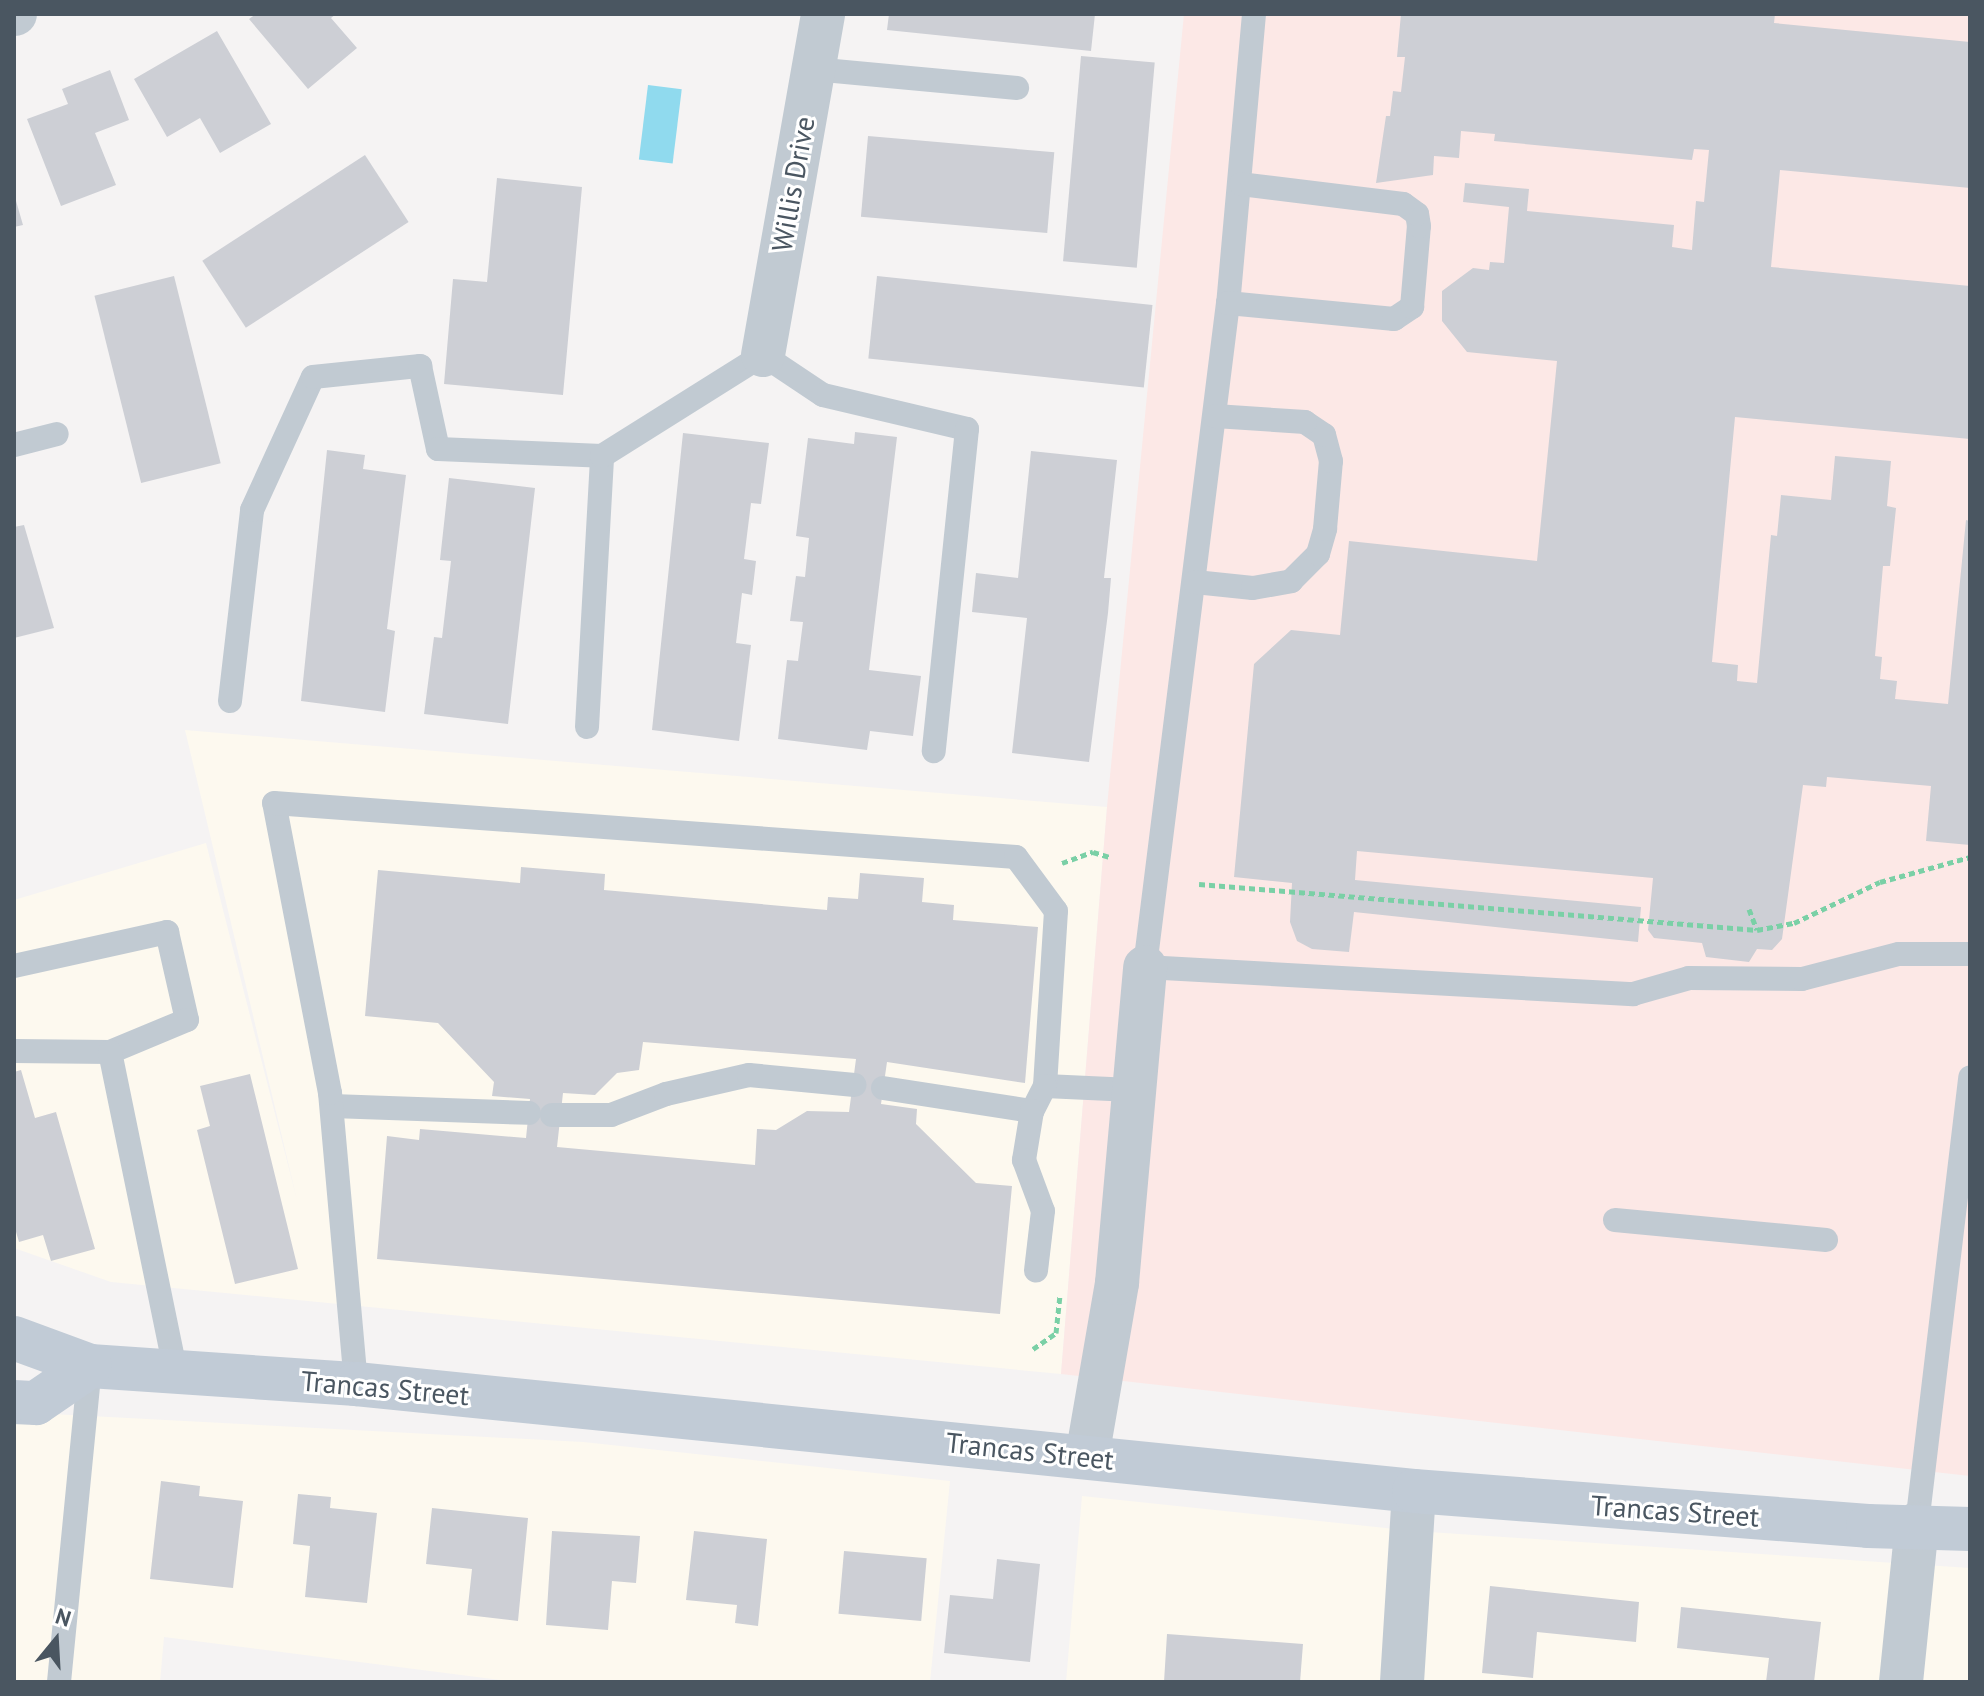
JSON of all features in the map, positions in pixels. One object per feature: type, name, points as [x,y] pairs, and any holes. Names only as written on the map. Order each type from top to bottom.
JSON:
[{"type":"main road","name":"Trancas Street","points":[[14,1338],[90,1366],[356,1384],[1414,1491],[1868,1526],[1917,1524],[1970,1529]]},
{"type":"main road","points":[[14,1402],[36,1403],[90,1366]]},
{"type":"street","name":"Willis Drive","points":[[763,355],[823,14]]},
{"type":"street","points":[[1087,1457],[1117,1283],[1145,967]]},
{"type":"street","points":[[1402,1682],[1414,1491]]},
{"type":"street","points":[[1901,1682],[1917,1524]]},
{"type":"lane","points":[[1254,14],[1228,303],[1145,967],[1633,994],[1689,978],[1802,979],[1899,954],[1970,954]]},
{"type":"lane","points":[[813,69],[1017,88]]},
{"type":"lane","points":[[1228,303],[1394,319],[1412,307],[1419,226],[1417,214],[1403,204],[1241,184]]},
{"type":"lane","points":[[230,701],[252,510],[313,377],[420,366],[438,449],[602,456],[763,355],[823,395],[967,429],[934,751]]},
{"type":"lane","points":[[1195,582],[1253,588],[1291,581],[1318,554],[1325,529],[1331,461],[1324,435],[1305,422],[1215,416]]},
{"type":"lane","points":[[14,445],[57,434]]},
{"type":"lane","points":[[587,727],[602,456]]},
{"type":"lane","points":[[356,1384],[332,1106],[274,803],[1016,857],[1056,911],[1045,1086],[1032,1111],[1024,1160],[1043,1211],[1036,1271]]},
{"type":"lane","points":[[14,966],[167,932],[187,1020],[110,1052],[14,1051]]},
{"type":"lane","points":[[110,1052],[176,1374]]},
{"type":"lane","points":[[332,1106],[611,1115],[695,1085],[749,1075],[855,1085]]},
{"type":"lane","points":[[1917,1524],[1970,1077]]},
{"type":"lane","points":[[1045,1086],[1132,1090]]},
{"type":"lane","points":[[883,1088],[1032,1111]]},
{"type":"lane","points":[[1615,1220],[1826,1240]]},
{"type":"lane","points":[[59,1682],[90,1366]]},
{"type":"path","points":[[1062,863],[1093,852],[1109,857]]},
{"type":"path","points":[[1199,884],[1757,930],[1794,923],[1880,882],[1970,857]]},
{"type":"path","points":[[1749,909],[1757,930]]},
{"type":"shaded area","points":[[1184,14],[1970,14],[1970,1476],[1061,1374],[1107,807]]},
{"type":"shaded area","points":[[185,730],[1107,807],[1061,1374],[111,1282],[14,1248],[14,900],[206,843],[297,1200]]},
{"type":"shaded area","points":[[14,1412],[583,1442],[950,1481],[930,1682],[515,1682],[164,1637],[160,1682],[14,1682]]},
{"type":"shaded area","points":[[1082,1496],[1414,1531],[1970,1568],[1970,1682],[1066,1682]]},
{"type":"water","points":[[648,85],[682,89],[673,164],[639,159]]},
{"type":"building","points":[[256,14],[336,14],[331,18],[357,48],[308,89],[249,19]]},
{"type":"building","points":[[889,14],[1095,14],[1091,51],[887,30]]},
{"type":"building","points":[[1401,14],[1775,14],[1774,23],[1970,42],[1970,188],[1780,170],[1771,267],[1970,286],[1970,439],[1735,417],[1712,662],[1738,665],[1737,681],[1757,683],[1771,535],[1777,536],[1781,495],[1831,500],[1835,456],[1891,461],[1887,506],[1896,508],[1890,566],[1883,566],[1875,656],[1882,657],[1880,679],[1897,681],[1895,699],[1948,704],[1966,520],[1970,521],[1970,845],[1926,841],[1931,786],[1827,777],[1826,787],[1803,785],[1782,939],[1772,950],[1757,949],[1749,962],[1706,957],[1702,943],[1654,938],[1648,930],[1653,878],[1357,851],[1355,880],[1641,907],[1638,942],[1354,912],[1349,952],[1312,949],[1297,941],[1290,922],[1292,883],[1234,877],[1254,664],[1291,630],[1340,635],[1349,541],[1537,561],[1557,361],[1467,352],[1442,321],[1442,291],[1473,268],[1489,270],[1490,262],[1504,263],[1509,207],[1463,202],[1465,183],[1529,189],[1527,211],[1674,225],[1672,247],[1692,250],[1696,201],[1704,202],[1709,150],[1694,149],[1692,160],[1494,141],[1495,134],[1461,131],[1459,158],[1434,156],[1433,175],[1376,183],[1386,116],[1390,116],[1393,91],[1401,92],[1405,57],[1397,57]]},
{"type":"building","points":[[217,31],[271,124],[220,153],[200,118],[167,137],[134,79]]},
{"type":"building","points":[[1081,56],[1155,62],[1137,268],[1063,261]]},
{"type":"building","points":[[110,70],[129,120],[95,133],[116,185],[61,206],[27,119],[68,104],[62,89]]},
{"type":"building","points":[[868,136],[1054,152],[1047,233],[861,217]]},
{"type":"building","points":[[365,155],[409,222],[246,328],[202,261]]},
{"type":"building","points":[[497,178],[582,187],[563,395],[444,384],[453,279],[487,282]]},
{"type":"building","points":[[14,194],[23,225],[14,227]]},
{"type":"building","points":[[174,276],[221,463],[141,483],[94,296]]},
{"type":"building","points":[[877,276],[1152,305],[1144,387],[868,359]]},
{"type":"building","points":[[855,432],[897,437],[869,670],[921,676],[913,736],[870,731],[867,750],[778,739],[787,660],[798,661],[803,622],[790,621],[796,576],[805,577],[809,538],[796,536],[808,438],[854,444]]},
{"type":"building","points":[[683,433],[769,443],[761,504],[751,503],[744,559],[756,561],[752,595],[742,593],[736,643],[751,645],[739,741],[652,730]]},
{"type":"building","points":[[327,450],[365,455],[363,469],[406,475],[387,629],[395,631],[385,712],[301,701]]},
{"type":"building","points":[[1031,451],[1117,460],[1104,578],[1111,578],[1108,613],[1089,762],[1012,753],[1027,618],[972,612],[976,573],[1018,578]]},
{"type":"building","points":[[449,478],[535,488],[508,724],[424,714],[434,637],[442,638],[451,561],[440,560]]},
{"type":"building","points":[[24,525],[54,628],[14,638],[14,527]]},
{"type":"building","points":[[521,867],[605,874],[604,890],[827,910],[828,897],[858,899],[860,873],[924,878],[922,902],[954,905],[953,920],[1038,927],[1025,1083],[887,1062],[881,1104],[917,1109],[916,1124],[976,1183],[1012,1186],[1000,1314],[377,1259],[387,1136],[419,1140],[420,1129],[526,1138],[530,1099],[492,1096],[494,1082],[438,1023],[365,1016],[378,870],[520,883]],"holes":[[[643,1042],[856,1059],[849,1112],[807,1111],[776,1130],[757,1129],[755,1165],[557,1147],[563,1093],[595,1095],[617,1073],[639,1070]]]},
{"type":"building","points":[[21,1070],[35,1118],[56,1112],[95,1249],[51,1261],[43,1235],[19,1242],[14,1225],[14,1072]]},
{"type":"building","points":[[250,1074],[298,1269],[235,1284],[197,1130],[210,1126],[200,1086]]},
{"type":"building","points":[[161,1481],[200,1486],[199,1496],[243,1501],[233,1588],[150,1579]]},
{"type":"building","points":[[298,1494],[331,1497],[330,1508],[377,1513],[367,1603],[305,1597],[310,1546],[293,1544]]},
{"type":"building","points":[[432,1508],[528,1518],[518,1621],[467,1615],[472,1569],[426,1564]]},
{"type":"building","points":[[552,1531],[640,1536],[636,1583],[612,1581],[608,1630],[546,1625]]},
{"type":"building","points":[[694,1531],[767,1539],[758,1626],[735,1623],[737,1605],[686,1600]]},
{"type":"building","points":[[844,1551],[927,1558],[921,1621],[839,1614]]},
{"type":"building","points":[[997,1559],[1040,1564],[1030,1662],[944,1653],[950,1595],[993,1599]]},
{"type":"building","points":[[1490,1586],[1639,1602],[1636,1642],[1537,1632],[1533,1678],[1482,1673]]},
{"type":"building","points":[[1681,1607],[1821,1622],[1814,1682],[1766,1682],[1769,1658],[1677,1648]]},
{"type":"building","points":[[1167,1634],[1303,1644],[1300,1682],[1164,1682]]}]
